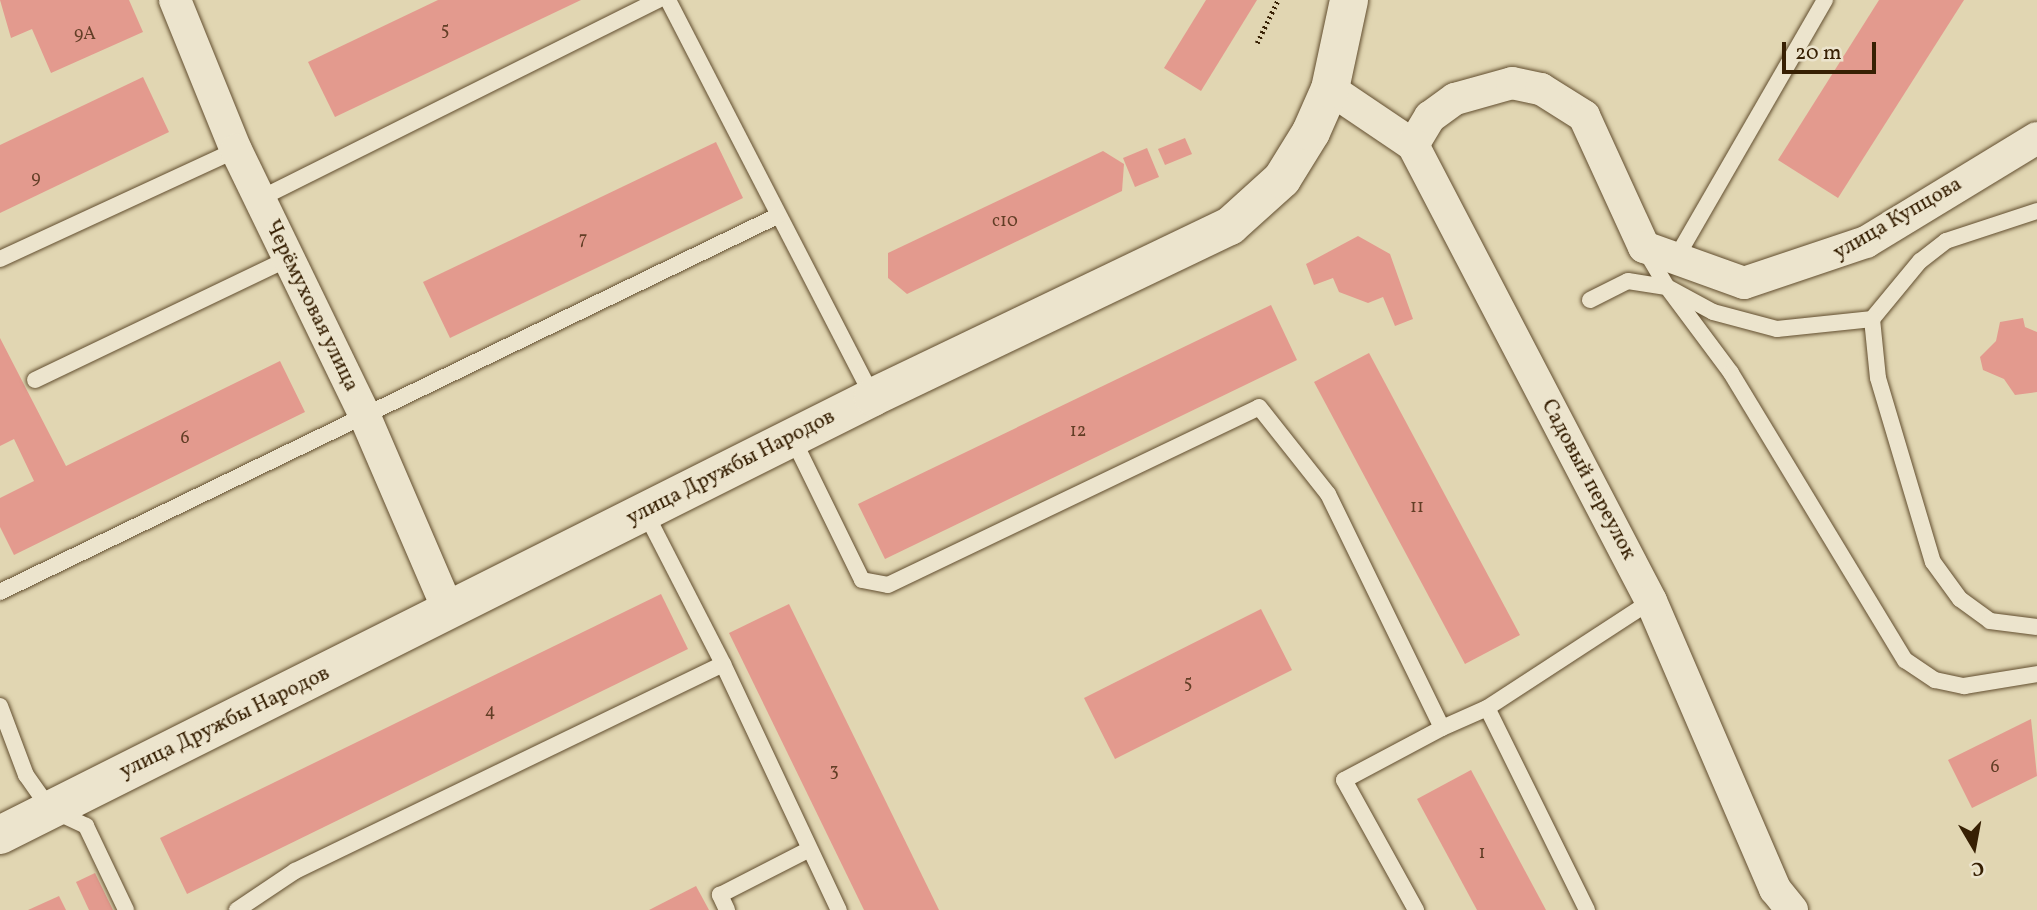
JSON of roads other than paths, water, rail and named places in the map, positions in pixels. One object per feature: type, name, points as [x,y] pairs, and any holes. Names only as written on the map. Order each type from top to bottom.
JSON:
[{"type":"street","name":"Черёмуховая улица","points":[[175,0],[236,150],[362,412],[449,612]]},
{"type":"street","name":"улица Дружбы Народов","points":[[0,835],[449,612],[792,437],[1230,226],[1282,179],[1330,89],[1349,0]]},
{"type":"street","name":"улица Купцова","points":[[1413,145],[1430,117],[1455,99],[1512,83],[1541,89],[1584,116],[1644,247],[1672,272],[1744,283],[1824,261],[2037,138]]},
{"type":"street","name":"Садовый переулок","points":[[1330,89],[1413,145],[1651,601],[1782,903]]},
{"type":"lane","points":[[259,199],[658,0]]},
{"type":"lane","points":[[668,0],[777,216],[873,397]]},
{"type":"lane","points":[[1590,300],[1628,281],[1672,272],[1825,0]]},
{"type":"lane","points":[[0,259],[236,150]]},
{"type":"lane","points":[[2037,211],[1946,241],[1920,261],[1872,320],[1878,378],[1933,562],[1960,598],[1990,621],[2037,627]]},
{"type":"lane","points":[[0,592],[362,412],[777,216]]},
{"type":"lane","points":[[34,380],[287,259]]},
{"type":"lane","points":[[1672,272],[1713,312],[1777,329],[1872,320]]},
{"type":"lane","points":[[1672,272],[1905,660],[1935,680],[1964,686],[2037,674]]},
{"type":"lane","points":[[792,437],[862,580],[888,585],[1259,407],[1328,494],[1443,728]]},
{"type":"lane","points":[[645,512],[723,664],[808,850],[839,910]]},
{"type":"lane","points":[[1416,910],[1344,780],[1487,708],[1651,601]]},
{"type":"lane","points":[[237,910],[295,871],[723,664]]},
{"type":"lane","points":[[0,706],[26,775],[50,809],[86,826],[126,910]]},
{"type":"lane","points":[[1487,708],[1587,910]]},
{"type":"lane","points":[[727,910],[720,895],[808,850]]}]
